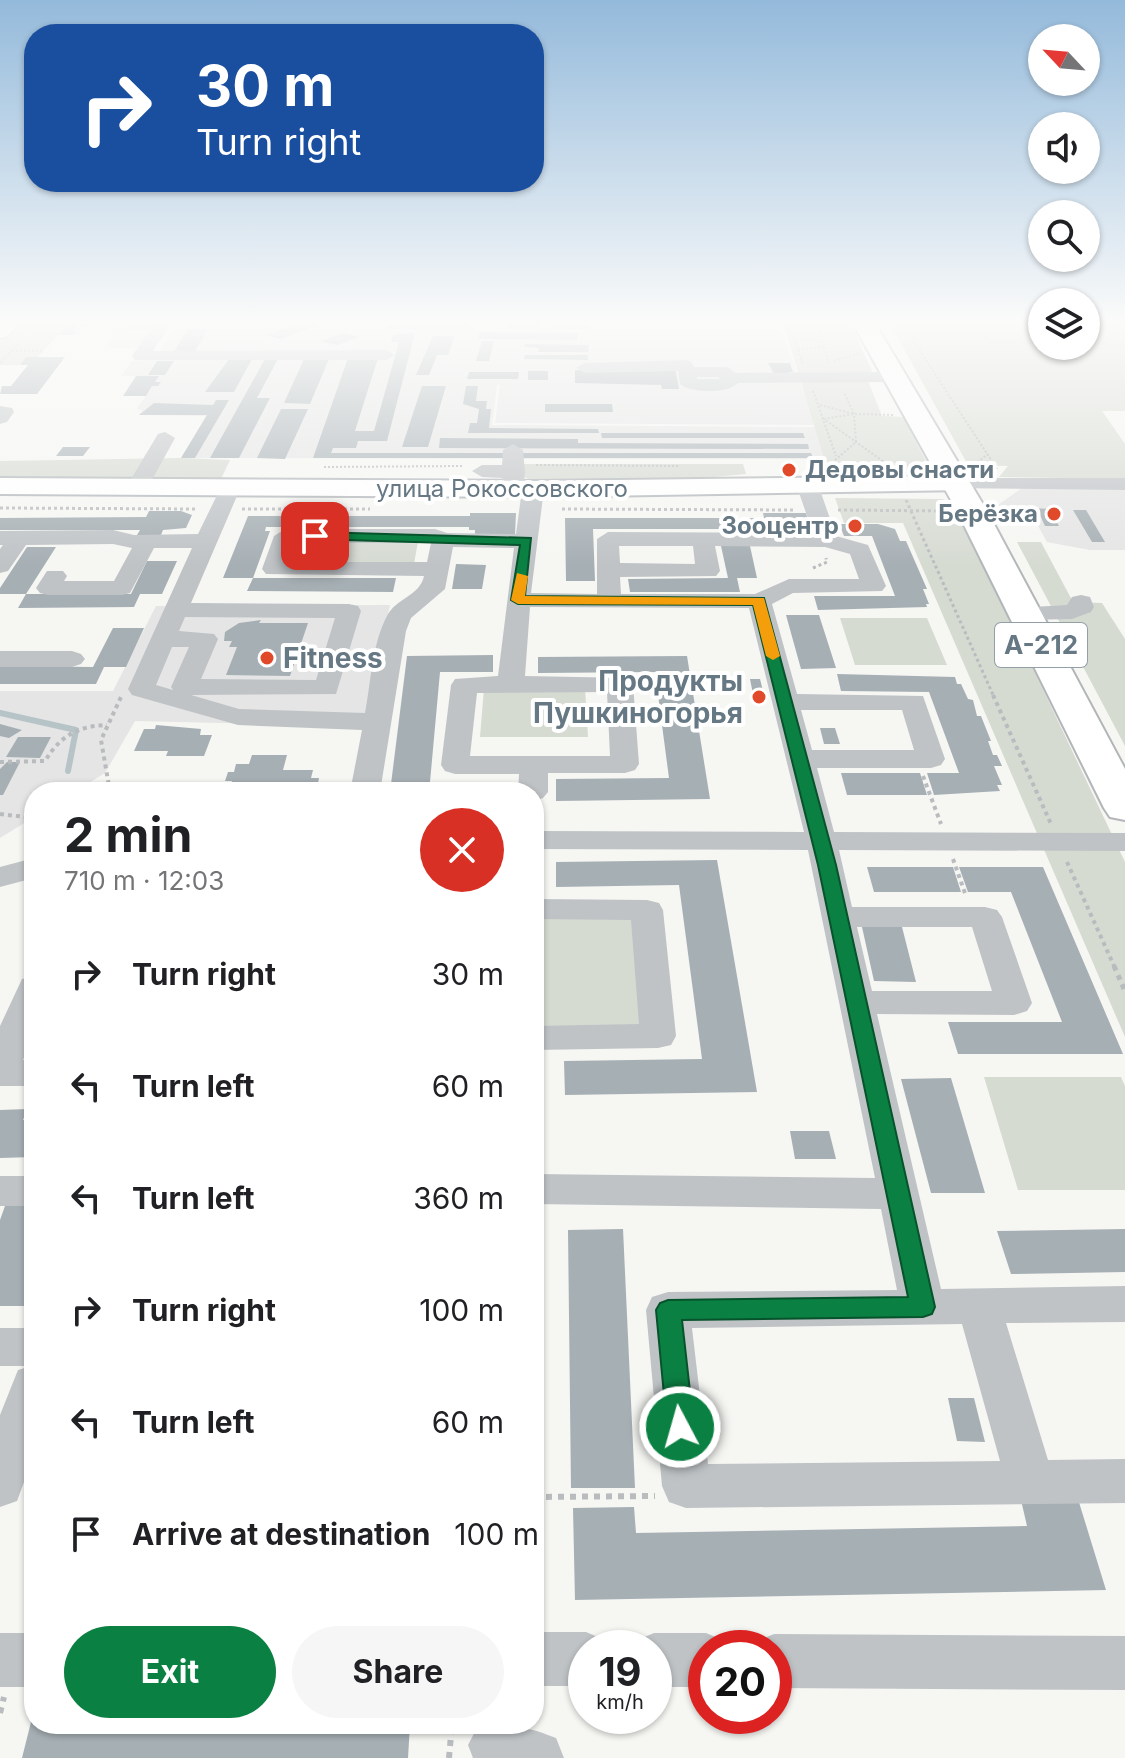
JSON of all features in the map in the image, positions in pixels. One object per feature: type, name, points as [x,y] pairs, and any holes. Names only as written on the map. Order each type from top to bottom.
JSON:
[{"type":"highway","name":"А-212","points":[[911,402],[964,476],[1025,613],[1125,808]]},
{"type":"main road","name":"улица Рокоссовского","points":[[0,486],[229,489],[964,476]]},
{"type":"street","points":[[136,489],[165,438]]},
{"type":"street","points":[[511,684],[527,541],[513,450]]},
{"type":"street","points":[[482,471],[520,484]]},
{"type":"street","points":[[964,476],[1125,499]]},
{"type":"street","points":[[817,478],[823,540]]},
{"type":"street","points":[[1024,505],[1068,491],[1125,484]]},
{"type":"street","points":[[229,489],[141,689],[238,717],[377,722]]},
{"type":"street","points":[[436,569],[274,569],[285,536],[435,536],[443,540],[527,541]]},
{"type":"street","points":[[0,566],[9,538],[113,537],[147,541],[205,541]]},
{"type":"street","points":[[518,600],[609,601],[759,601],[789,586],[874,586],[860,550],[823,540],[703,539],[708,571],[608,570],[609,601]]},
{"type":"street","points":[[367,782],[393,631],[400,614],[433,589],[443,540]]},
{"type":"street","points":[[55,576],[48,588],[122,588],[147,541]]},
{"type":"street","points":[[759,601],[821,839],[923,1307]]},
{"type":"street","points":[[1025,613],[1072,612],[1082,607],[1081,602]]},
{"type":"street","points":[[163,639],[205,639],[184,687],[327,688],[349,611],[176,610]]},
{"type":"street","points":[[0,659],[72,659]]},
{"type":"street","points":[[620,684],[625,764],[534,778],[455,765],[464,685],[620,684]]},
{"type":"street","points":[[785,702],[913,702],[931,759],[800,759]]},
{"type":"street","points":[[544,840],[1125,842]]},
{"type":"street","points":[[0,877],[24,871]]},
{"type":"street","points":[[544,909],[647,910],[658,1036],[544,1038]]},
{"type":"street","points":[[838,917],[985,917],[1014,1003],[857,1002]]},
{"type":"street","points":[[24,1012],[0,1072],[24,1073]]},
{"type":"street","points":[[544,1189],[896,1194]]},
{"type":"street","points":[[0,1191],[24,1191]]},
{"type":"street","points":[[1125,1304],[668,1310],[686,1486],[1125,1481]]},
{"type":"street","points":[[979,1306],[1030,1482]]},
{"type":"street","points":[[0,1347],[24,1347]]},
{"type":"street","points":[[0,1485],[24,1414]]},
{"type":"street","points":[[544,1659],[568,1659]]},
{"type":"street","points":[[0,1660],[24,1660]]},
{"type":"street","points":[[792,1661],[1125,1663]]},
{"type":"path","points":[[848,402],[854,414],[856,442]]},
{"type":"path","points":[[954,402],[997,468]]},
{"type":"path","points":[[820,405],[854,414],[873,415]]},
{"type":"path","points":[[835,409],[836,417]]},
{"type":"path","points":[[854,414],[824,419],[894,471]]},
{"type":"path","points":[[817,478],[836,456],[856,442]]},
{"type":"path","points":[[964,476],[988,454]]},
{"type":"path","points":[[906,498],[1125,991]]},
{"type":"path","points":[[1002,511],[1024,505]]},
{"type":"path","points":[[813,568],[827,562],[823,540]]},
{"type":"path","points":[[109,782],[101,740],[120,697],[141,689]]},
{"type":"path","points":[[0,762],[45,761],[56,741],[82,727],[107,725]]},
{"type":"path","points":[[0,814],[24,817]]},
{"type":"path","points":[[544,1497],[653,1496],[686,1486]]},
{"type":"shaded area","points":[[142,402],[495,402],[492,425],[816,427],[827,459],[181,458],[206,416],[139,415],[142,410],[137,409]]},
{"type":"shaded area","points":[[498,402],[807,402],[815,425],[495,423]]},
{"type":"shaded area","points":[[807,402],[876,402],[882,416],[903,417],[927,463],[927,473],[917,477],[829,474]]},
{"type":"shaded area","points":[[933,402],[1125,402],[1125,411],[1102,411],[1125,444],[1125,479],[999,477],[1008,466],[968,465]]},
{"type":"shaded area","points":[[230,460],[221,479],[0,477],[0,461]]},
{"type":"shaded area","points":[[523,464],[743,464],[746,474],[682,480],[535,481],[523,477]]},
{"type":"shaded area","points":[[1022,488],[1125,489],[1125,550],[1090,550],[1047,542],[1037,524],[1008,523],[998,505]]},
{"type":"shaded area","points":[[835,498],[942,499],[952,502],[1125,862],[1125,1037],[903,523],[844,523]]},
{"type":"shaded area","points":[[302,541],[418,541],[414,564],[295,564]]},
{"type":"shaded area","points":[[1017,542],[1041,542],[1073,602],[1102,603],[1125,639],[1125,746]]},
{"type":"shaded area","points":[[390,605],[364,726],[135,721],[105,773],[90,782],[24,782],[24,823],[0,838],[0,691],[113,691],[156,606]]},
{"type":"shaded area","points":[[840,618],[927,618],[947,665],[855,665]]},
{"type":"shaded area","points":[[484,688],[585,688],[588,737],[480,737]]},
{"type":"shaded area","points":[[544,918],[636,918],[643,1030],[544,1030]]},
{"type":"shaded area","points":[[984,1077],[1121,1077],[1125,1086],[1125,1190],[1018,1190]]},
{"type":"building","points":[[215,402],[228,402],[195,458],[181,458],[207,415],[139,415],[154,403],[213,405]]},
{"type":"building","points":[[241,402],[268,402],[239,458],[210,458]]},
{"type":"building","points":[[333,402],[364,402],[355,431],[374,431],[382,402],[397,402],[387,441],[358,441],[356,448],[333,448],[331,453],[508,453],[508,458],[313,458]]},
{"type":"building","points":[[417,402],[441,402],[428,447],[402,447]]},
{"type":"building","points":[[487,402],[486,409],[491,409],[489,428],[598,429],[599,433],[468,433],[470,423],[477,423],[479,409],[463,404]]},
{"type":"building","points":[[545,404],[612,404],[613,412],[545,412]]},
{"type":"building","points":[[281,409],[308,409],[285,459],[257,458]]},
{"type":"building","points":[[601,433],[803,433],[805,438],[602,438]]},
{"type":"building","points":[[440,438],[578,439],[578,443],[808,444],[809,449],[439,448]]},
{"type":"building","points":[[63,447],[90,447],[83,456],[56,456]]},
{"type":"building","points":[[520,453],[811,453],[813,458],[520,458]]},
{"type":"building","points":[[1021,508],[1058,509],[1062,517],[1054,517],[1059,526],[1045,526],[1039,513],[1023,513]]},
{"type":"building","points":[[1073,510],[1086,510],[1105,542],[1092,542]]},
{"type":"building","points":[[149,511],[181,511],[192,515],[186,528],[163,530],[161,535],[137,535],[140,530],[0,530],[0,518],[146,517]]},
{"type":"building","points":[[470,513],[516,513],[515,535],[475,535],[475,530],[469,530],[469,527],[266,527],[265,531],[270,531],[253,578],[223,578],[248,516],[470,516]]},
{"type":"building","points":[[763,513],[806,513],[812,534],[768,534],[767,529],[593,529],[595,581],[566,581],[565,518],[764,518]]},
{"type":"building","points":[[839,524],[878,524],[895,529],[900,541],[906,541],[927,589],[923,589],[929,604],[926,604],[927,607],[818,610],[814,596],[895,596],[872,536],[844,536]]},
{"type":"building","points":[[721,546],[750,546],[757,578],[737,578],[740,592],[630,592],[628,579],[728,578]]},
{"type":"building","points":[[27,547],[56,547],[26,594],[0,594],[0,588]]},
{"type":"building","points":[[147,561],[177,561],[162,594],[140,594],[134,607],[18,608],[26,594],[131,594]]},
{"type":"building","points":[[456,564],[486,565],[482,589],[452,589]]},
{"type":"building","points":[[253,578],[396,578],[393,592],[247,591]]},
{"type":"building","points":[[786,615],[819,615],[836,668],[801,669]]},
{"type":"building","points":[[261,620],[259,623],[308,623],[290,676],[226,675],[237,647],[229,647],[232,641],[224,641],[225,632],[239,623]]},
{"type":"building","points":[[113,628],[144,628],[126,667],[104,667],[96,684],[0,684],[0,666],[93,667]]},
{"type":"building","points":[[493,655],[493,672],[440,672],[430,782],[391,782],[407,656]]},
{"type":"building","points":[[687,656],[710,799],[556,801],[556,779],[669,778],[655,672],[538,673],[538,657]]},
{"type":"building","points":[[837,674],[955,677],[968,699],[973,700],[977,716],[981,716],[991,741],[988,741],[993,755],[997,755],[1002,766],[994,766],[1002,785],[997,785],[1000,791],[934,795],[927,773],[959,773],[929,692],[841,691]]},
{"type":"building","points":[[750,679],[760,679],[765,699],[754,699]]},
{"type":"building","points":[[0,724],[22,730],[9,738],[0,736]]},
{"type":"building","points":[[156,725],[201,729],[200,735],[212,735],[204,756],[166,756],[168,751],[134,751],[144,729],[155,729]]},
{"type":"building","points":[[820,728],[835,728],[840,744],[824,744]]},
{"type":"building","points":[[18,737],[51,737],[40,758],[6,757]]},
{"type":"building","points":[[252,755],[287,755],[283,770],[313,770],[311,778],[319,778],[318,782],[225,781],[228,772],[234,772],[236,764],[249,764]]},
{"type":"building","points":[[7,762],[20,762],[3,795],[0,795],[0,769]]},
{"type":"building","points":[[841,773],[920,773],[927,795],[847,795]]},
{"type":"building","points":[[717,860],[757,1092],[565,1095],[564,1061],[702,1059],[679,885],[556,887],[556,862]]},
{"type":"building","points":[[867,867],[953,867],[961,892],[874,892]]},
{"type":"building","points":[[959,867],[1043,867],[1123,1054],[958,1054],[948,1022],[1062,1022],[1011,892],[968,892]]},
{"type":"building","points":[[862,927],[902,927],[916,982],[874,981]]},
{"type":"building","points":[[951,1078],[985,1193],[931,1193],[901,1079]]},
{"type":"building","points":[[24,1109],[24,1157],[0,1158],[0,1110]]},
{"type":"building","points":[[790,1131],[829,1131],[836,1159],[795,1159]]},
{"type":"building","points":[[5,1206],[24,1206],[24,1306],[0,1306],[0,1220]]},
{"type":"building","points":[[623,1229],[635,1488],[571,1488],[568,1230]]},
{"type":"building","points":[[1125,1229],[1125,1272],[1011,1274],[997,1231]]},
{"type":"building","points":[[948,1398],[974,1398],[985,1442],[957,1441]]},
{"type":"building","points":[[1078,1499],[1106,1590],[575,1600],[573,1508],[634,1507],[636,1533],[1027,1526],[1021,1500]]},
{"type":"building","points":[[28,1734],[409,1734],[408,1758],[22,1758]]},
{"type":"waterway","points":[[0,713],[76,730],[68,771]]},
{"type":"slow traffic","points":[[521,576],[518,600],[759,601],[773,656]]},
{"type":"place","name":"Дедовы снасти","points":[[789,470]]},
{"type":"place","name":"Берёзка","points":[[1054,514]]},
{"type":"place","name":"Зооцентр","points":[[855,526]]},
{"type":"place","name":"Fitness","points":[[267,658]]},
{"type":"place","name":"Продукты Пушкиногорья","points":[[759,697]]},
{"type":"route","points":[[315,536],[435,536],[443,540],[527,541],[518,600],[759,601],[827,865],[896,1194],[923,1307],[668,1310],[680,1427]]}]
